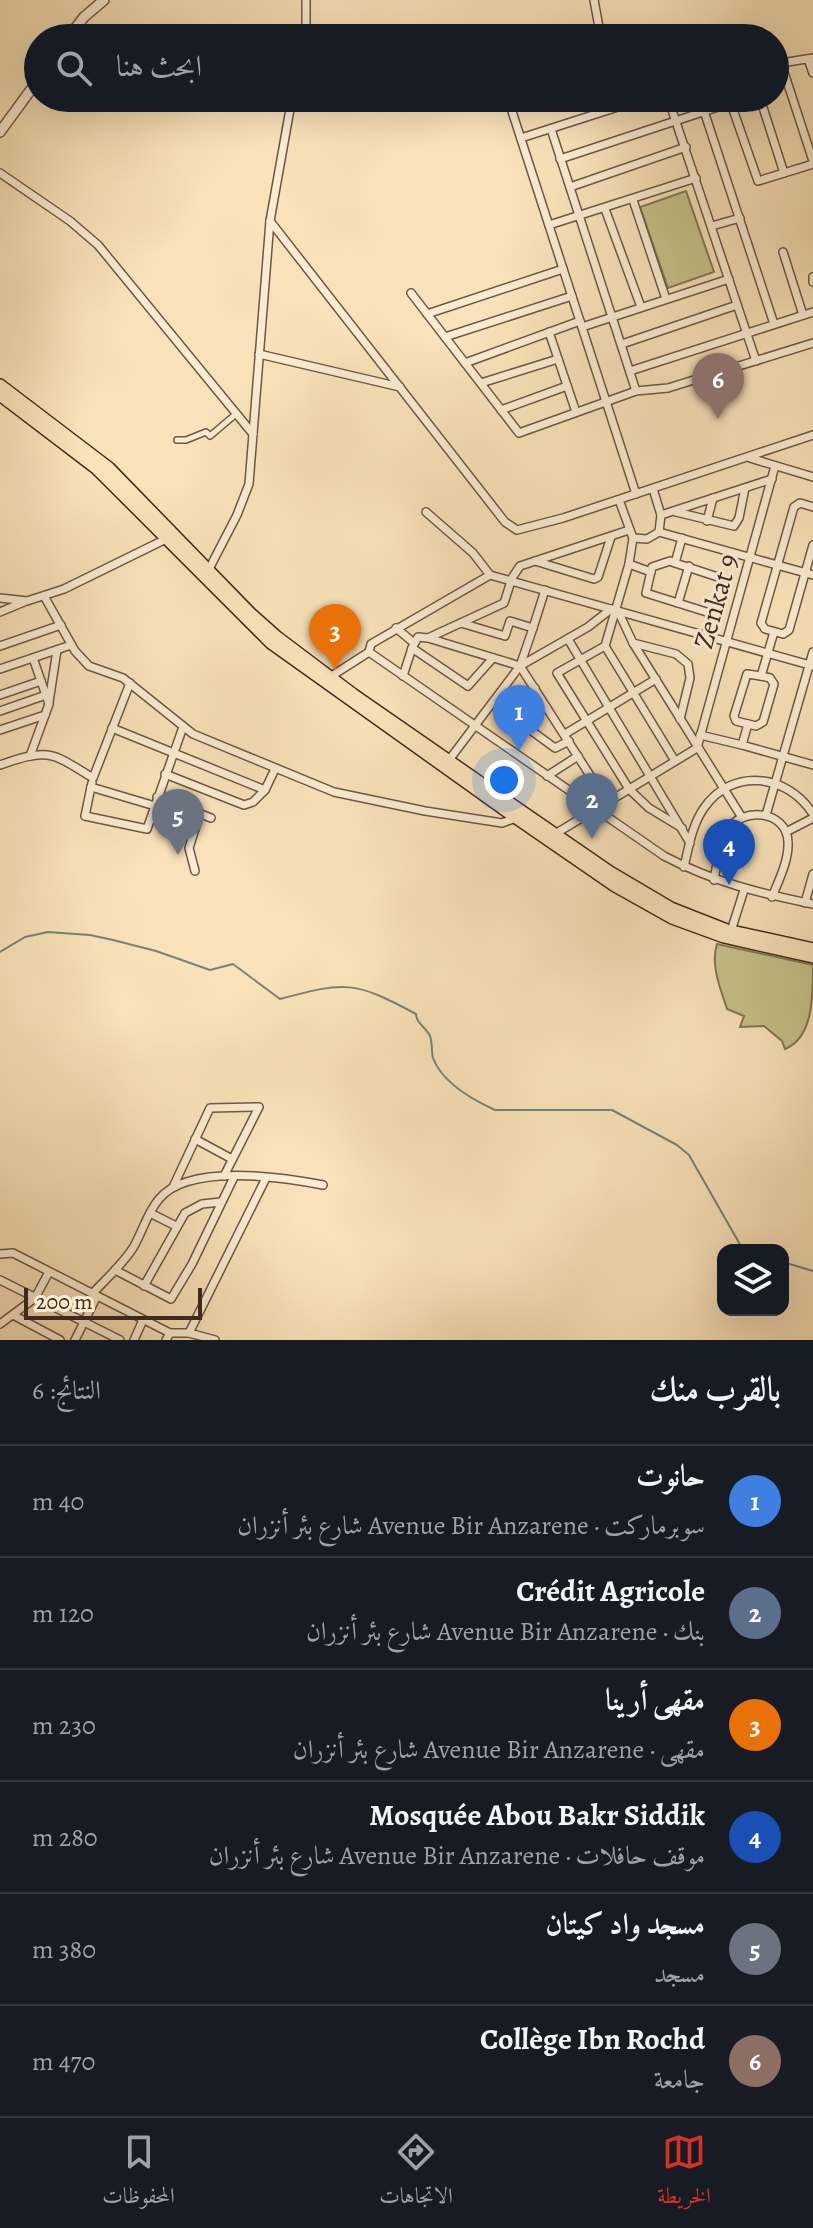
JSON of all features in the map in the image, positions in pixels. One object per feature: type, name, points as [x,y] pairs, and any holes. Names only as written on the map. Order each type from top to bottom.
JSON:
[{"type":"main road","points":[[0,385],[109,468],[268,629],[330,677],[555,834],[641,892],[696,919],[731,931],[813,949]]},
{"type":"main road","points":[[0,395],[97,469],[253,627],[284,654],[516,818],[615,886],[672,918],[746,943],[813,957]]},
{"type":"street","points":[[306,0],[306,24]]},
{"type":"street","points":[[594,0],[598,24]]},
{"type":"street","points":[[80,24],[99,2]]},
{"type":"street","points":[[789,62],[810,59],[813,73]]},
{"type":"street","points":[[734,112],[758,181],[784,173],[813,162],[789,94]]},
{"type":"street","points":[[0,132],[24,99]]},
{"type":"street","points":[[208,571],[249,484],[270,221],[289,112]]},
{"type":"street","points":[[512,112],[636,494]]},
{"type":"street","points":[[521,138],[600,112]]},
{"type":"street","points":[[673,112],[756,361]]},
{"type":"street","points":[[560,159],[701,112]]},
{"type":"street","points":[[704,112],[774,324]]},
{"type":"street","points":[[764,112],[784,173]]},
{"type":"street","points":[[551,129],[636,391]]},
{"type":"street","points":[[570,187],[686,147]]},
{"type":"street","points":[[0,173],[70,221],[98,245],[253,434]]},
{"type":"street","points":[[549,225],[696,178]]},
{"type":"street","points":[[633,200],[666,299]]},
{"type":"street","points":[[605,209],[641,307]]},
{"type":"street","points":[[712,226],[740,218]]},
{"type":"street","points":[[270,221],[505,522],[517,530],[619,500],[813,435]]},
{"type":"street","points":[[783,252],[803,315]]},
{"type":"street","points":[[427,314],[563,269]]},
{"type":"street","points":[[465,363],[549,332],[612,317],[729,279]]},
{"type":"street","points":[[411,293],[519,433],[636,391],[668,388],[813,343]]},
{"type":"street","points":[[445,337],[572,296]]},
{"type":"street","points":[[622,344],[737,305]]},
{"type":"street","points":[[630,371],[813,312]]},
{"type":"street","points":[[549,332],[576,412]]},
{"type":"street","points":[[259,354],[400,387]]},
{"type":"street","points":[[481,383],[558,359]]},
{"type":"street","points":[[501,410],[567,386]]},
{"type":"street","points":[[177,440],[206,432],[210,436],[236,414]]},
{"type":"street","points":[[748,457],[813,477]]},
{"type":"street","name":"Zenkat 9","points":[[697,748],[775,466]]},
{"type":"street","points":[[661,515],[772,479]]},
{"type":"street","points":[[674,512],[729,527],[736,525],[745,488]]},
{"type":"street","points":[[653,489],[661,515],[659,532]]},
{"type":"street","points":[[707,521],[713,498]]},
{"type":"street","points":[[619,500],[631,534],[629,564],[605,646],[557,673],[629,789],[649,808],[682,828]]},
{"type":"street","points":[[813,507],[800,503],[794,507],[762,627],[787,633],[809,574],[813,545]]},
{"type":"street","points":[[426,512],[473,553],[490,575],[811,666]]},
{"type":"street","points":[[428,638],[504,603],[520,566],[611,537],[631,534],[642,540],[659,532],[809,574]]},
{"type":"street","points":[[535,561],[594,579],[598,577],[611,537]]},
{"type":"street","points":[[674,561],[682,538]]},
{"type":"street","points":[[0,612],[77,583],[166,539]]},
{"type":"street","points":[[629,564],[649,569],[674,561],[721,578],[722,584],[706,636]]},
{"type":"street","points":[[678,603],[689,566]]},
{"type":"street","points":[[649,569],[646,593],[713,614]]},
{"type":"street","points":[[330,677],[369,652],[371,644],[396,628],[490,575]]},
{"type":"street","points":[[449,760],[520,666],[545,590]]},
{"type":"street","points":[[44,596],[71,645],[89,666],[130,683],[183,727],[275,769],[355,798],[502,823],[516,818]]},
{"type":"street","points":[[0,598],[27,601]]},
{"type":"street","points":[[461,623],[505,636],[512,615],[504,603]]},
{"type":"street","points":[[520,666],[615,610]]},
{"type":"street","points":[[615,610],[741,816]]},
{"type":"street","points":[[510,621],[533,628]]},
{"type":"street","points":[[0,646],[61,625]]},
{"type":"street","points":[[396,628],[413,646],[468,686],[493,658]]},
{"type":"street","points":[[761,676],[774,632]]},
{"type":"street","points":[[403,676],[418,637],[520,666],[607,802]]},
{"type":"street","points":[[568,639],[690,843]]},
{"type":"street","points":[[633,643],[676,654],[688,664],[690,678],[680,719]]},
{"type":"street","points":[[0,669],[71,645]]},
{"type":"street","points":[[605,646],[675,761]]},
{"type":"street","points":[[30,756],[49,704],[57,650]]},
{"type":"street","points":[[369,652],[684,867],[744,890],[809,904],[813,876]]},
{"type":"street","points":[[766,815],[813,652]]},
{"type":"street","points":[[33,658],[49,704]]},
{"type":"street","points":[[747,674],[761,676],[773,681],[763,722],[756,726],[736,721],[734,716],[747,674]]},
{"type":"street","points":[[535,688],[514,718],[555,748],[586,721],[656,679]]},
{"type":"street","points":[[0,695],[41,681]]},
{"type":"street","points":[[130,683],[92,782],[85,812],[88,817],[144,830],[149,826],[183,727]]},
{"type":"street","points":[[0,711],[46,695]]},
{"type":"street","points":[[0,730],[45,715]]},
{"type":"street","points":[[742,745],[748,724]]},
{"type":"street","points":[[112,728],[265,790]]},
{"type":"street","points":[[700,735],[813,765]]},
{"type":"street","points":[[555,834],[697,748]]},
{"type":"street","points":[[0,765],[30,756],[52,754],[92,782],[155,806]]},
{"type":"street","points":[[547,776],[578,756]]},
{"type":"street","points":[[165,774],[244,805],[253,802],[265,790],[275,769]]},
{"type":"street","points":[[684,867],[693,829],[705,806],[723,789],[749,779],[775,783],[800,797],[813,816],[786,832]]},
{"type":"street","points":[[157,797],[211,818]]},
{"type":"street","points":[[195,871],[189,848],[200,813]]},
{"type":"street","points":[[714,880],[727,831],[741,816],[766,815],[786,832],[787,853],[772,897]]},
{"type":"street","points":[[731,931],[744,890]]},
{"type":"street","points":[[173,1187],[210,1108],[259,1107],[224,1176]]},
{"type":"street","points":[[195,1139],[232,1159]]},
{"type":"street","points":[[75,1340],[94,1295],[132,1249],[160,1197],[173,1187],[196,1177],[224,1176],[323,1185]]},
{"type":"street","points":[[115,1270],[171,1299],[192,1264],[234,1177]]},
{"type":"street","points":[[189,1333],[266,1178]]},
{"type":"street","points":[[144,1286],[185,1213],[202,1204],[221,1202]]},
{"type":"street","points":[[150,1213],[176,1226]]},
{"type":"street","points":[[0,1254],[13,1253],[168,1336],[189,1333],[215,1340]]},
{"type":"street","points":[[0,1324],[35,1298],[49,1272]]},
{"type":"street","points":[[2,1284],[120,1340]]},
{"type":"street","points":[[13,1315],[60,1340]]},
{"type":"street","points":[[134,1340],[143,1320]]},
{"type":"shaded area","points":[[686,191],[714,272],[668,288],[640,207]]},
{"type":"shaded area","points":[[717,944],[813,965],[810,1015],[794,1044],[785,1049],[782,1041],[764,1026],[740,1027],[744,1016],[727,1009],[719,986],[715,960]]},
{"type":"waterway","points":[[0,952],[25,937],[48,932],[90,935],[156,951],[210,970],[233,964],[280,999],[336,987],[350,987],[378,995],[416,1014],[430,1036],[433,1058],[443,1075],[486,1106],[495,1110],[612,1110],[677,1145],[689,1155],[740,1244]]},
{"type":"waterway","points":[[789,1264],[813,1271]]},
{"type":"place","name":"Collège Ibn Rochd","points":[[718,419]]},
{"type":"place","name":"مقهى أرينا","points":[[335,670]]},
{"type":"place","name":"حانوت","points":[[519,751]]},
{"type":"place","name":"Crédit Agricole","points":[[592,839]]},
{"type":"place","name":"مسجد واد كيتان","points":[[178,855]]},
{"type":"place","name":"Mosquée Abou Bakr Siddik","points":[[729,885]]}]
